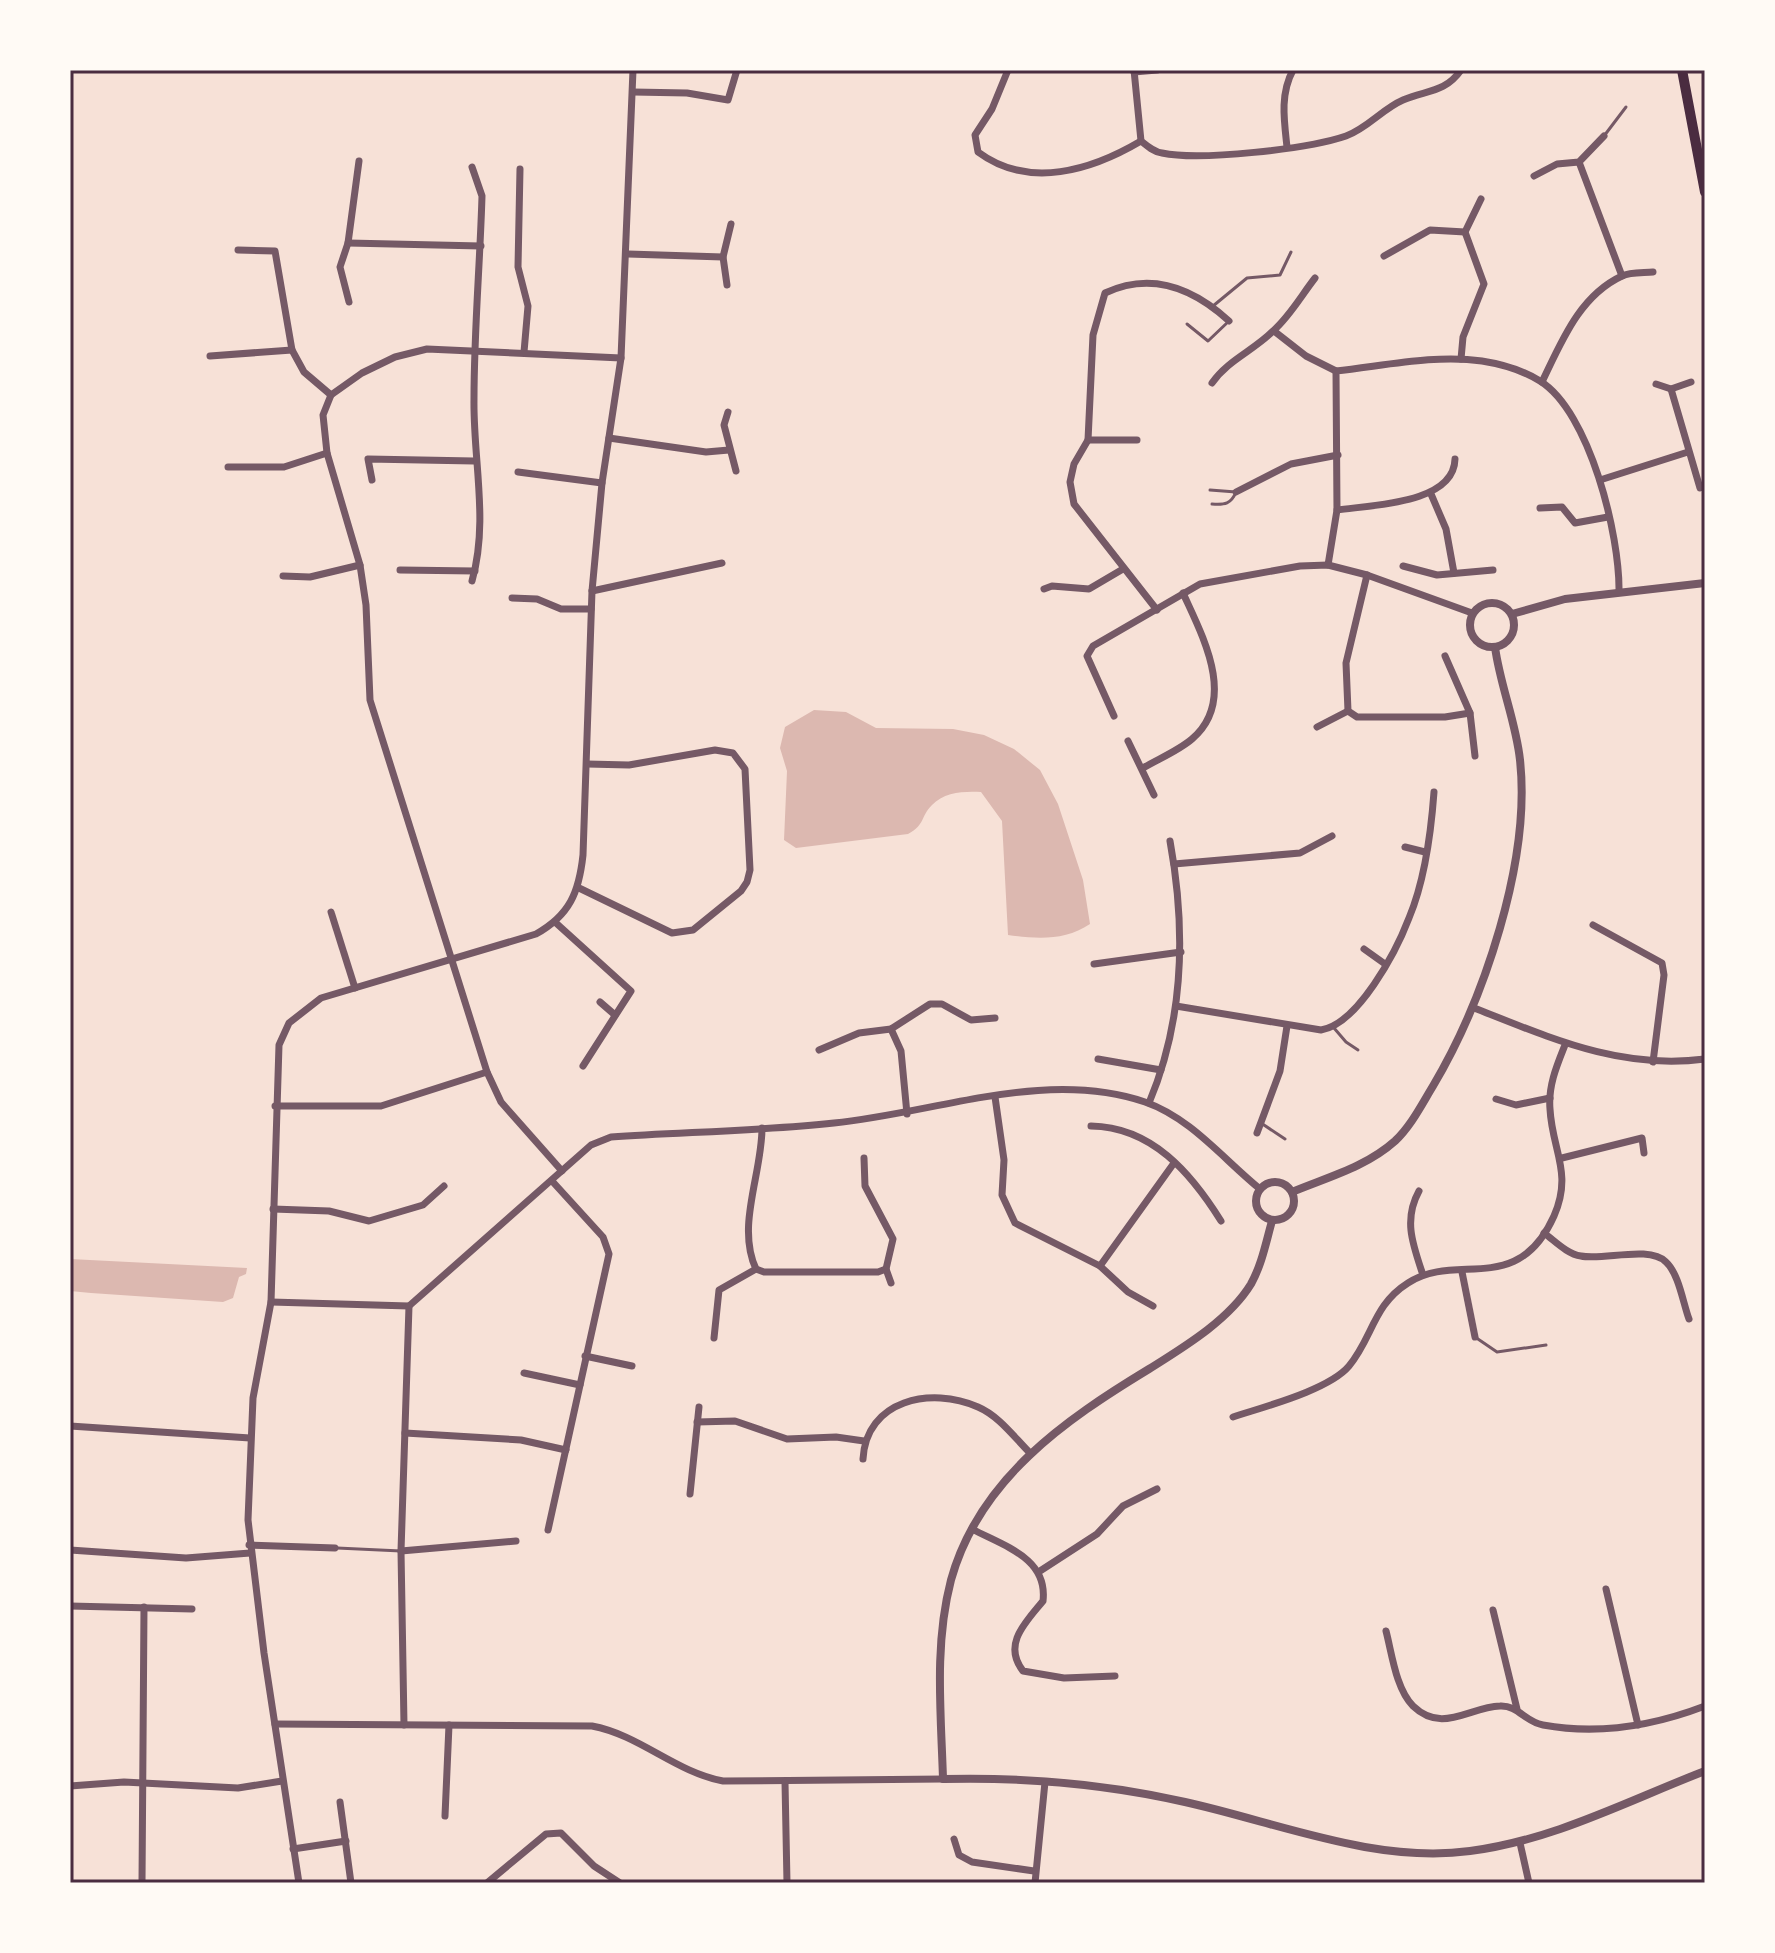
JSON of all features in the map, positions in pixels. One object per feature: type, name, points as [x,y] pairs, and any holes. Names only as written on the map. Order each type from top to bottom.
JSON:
[{"type":"main road","points":[[1682,70],[1705,192]]},
{"type":"street","points":[[299,1883],[249,1549],[253,1398],[271,1302],[279,1045],[289,1023],[321,998],[536,934],[556,923],[579,888],[587,764],[592,591],[602,483],[621,358],[628,254],[633,70]]},
{"type":"street","points":[[633,92],[687,93],[722,101],[732,96],[737,70]]},
{"type":"street","points":[[1008,70],[992,109],[975,135],[978,152],[987,159],[1030,174],[1057,174],[1116,156],[1141,141]]},
{"type":"street","points":[[1141,141],[1134,71],[1157,70]]},
{"type":"street","points":[[1287,147],[1283,105],[1287,82],[1293,70]]},
{"type":"street","points":[[1141,141],[1160,153],[1187,154],[1287,147],[1345,136],[1374,123],[1403,100],[1441,89],[1461,70]]},
{"type":"street","points":[[1534,176],[1557,164],[1579,162],[1604,136]]},
{"type":"street","points":[[349,302],[340,267],[348,243],[359,161]]},
{"type":"street","points":[[1579,162],[1622,276]]},
{"type":"street","points":[[472,167],[482,196],[474,461],[482,517],[472,581]]},
{"type":"street","points":[[520,169],[518,267],[528,306],[524,352]]},
{"type":"street","points":[[1461,359],[1463,337],[1484,284],[1465,232],[1481,199]]},
{"type":"street","points":[[727,285],[723,257],[731,224]]},
{"type":"street","points":[[1384,256],[1430,230],[1465,232]]},
{"type":"street","points":[[348,243],[481,246]]},
{"type":"street","points":[[238,250],[275,251],[292,350],[304,372],[331,395]]},
{"type":"street","points":[[628,254],[723,257]]},
{"type":"street","points":[[1542,382],[1575,317],[1622,276],[1653,272]]},
{"type":"street","points":[[1212,383],[1225,365],[1274,331],[1315,278]]},
{"type":"street","points":[[1157,610],[1074,504],[1072,473],[1088,440],[1093,335],[1105,293],[1115,288],[1165,284],[1204,298],[1229,321]]},
{"type":"street","points":[[1274,331],[1306,356],[1336,371],[1461,359],[1514,369],[1542,382],[1583,437],[1600,480],[1619,592]]},
{"type":"street","points":[[562,1171],[501,1102],[487,1072],[370,700],[366,605],[360,565],[327,453],[323,415],[331,395],[395,357],[427,349],[621,358]]},
{"type":"street","points":[[210,356],[292,350]]},
{"type":"street","points":[[1328,565],[1337,510],[1336,371]]},
{"type":"street","points":[[1656,384],[1671,389],[1691,382]]},
{"type":"street","points":[[1671,389],[1700,488]]},
{"type":"street","points":[[728,412],[724,425],[736,471]]},
{"type":"street","points":[[609,438],[706,452],[729,450]]},
{"type":"street","points":[[1088,440],[1137,440]]},
{"type":"street","points":[[1600,480],[1688,452]]},
{"type":"street","points":[[228,467],[284,467],[327,453]]},
{"type":"street","points":[[1236,492],[1291,464],[1338,455]]},
{"type":"street","points":[[372,480],[368,459],[474,461]]},
{"type":"street","points":[[1337,510],[1431,494],[1450,477],[1455,459]]},
{"type":"street","points":[[518,472],[602,483]]},
{"type":"street","points":[[1431,494],[1446,529],[1454,573]]},
{"type":"street","points":[[1540,508],[1562,507],[1575,523],[1582,524],[1608,517]]},
{"type":"street","points":[[592,591],[722,563]]},
{"type":"street","points":[[283,576],[310,577],[360,565]]},
{"type":"street","points":[[1114,716],[1087,656],[1093,646],[1200,584],[1250,574],[1328,565],[1367,575],[1472,613]]},
{"type":"street","points":[[1403,566],[1437,575],[1493,570]]},
{"type":"street","points":[[1044,589],[1052,586],[1089,589],[1123,569]]},
{"type":"street","points":[[400,570],[475,571]]},
{"type":"street","points":[[1348,711],[1346,663],[1367,575]]},
{"type":"street","points":[[1512,614],[1513,631],[1509,638],[1495,647],[1487,647],[1473,637],[1469,621],[1472,613],[1492,602],[1512,614],[1565,599],[1705,583]]},
{"type":"street","points":[[1143,768],[1191,740],[1203,728],[1210,711],[1214,690],[1210,652],[1183,593]]},
{"type":"street","points":[[512,598],[537,599],[561,609],[591,609]]},
{"type":"street","points":[[1292,1192],[1364,1163],[1398,1138],[1438,1076],[1474,1008],[1495,946],[1510,881],[1521,787],[1520,759],[1495,647]]},
{"type":"street","points":[[1445,656],[1470,713],[1475,756]]},
{"type":"street","points":[[1348,711],[1357,717],[1445,717],[1470,713]]},
{"type":"street","points":[[1317,727],[1348,711]]},
{"type":"street","points":[[1128,741],[1154,795]]},
{"type":"street","points":[[579,888],[672,933],[686,934],[741,891],[750,870],[745,769],[733,753],[715,750],[629,765],[587,764]]},
{"type":"street","points":[[1176,1006],[1287,1026],[1334,1028],[1348,1019],[1385,964],[1409,919],[1425,852],[1434,792]]},
{"type":"street","points":[[1174,864],[1300,853],[1332,836]]},
{"type":"street","points":[[1149,1103],[1161,1070],[1176,1006],[1181,952],[1170,841]]},
{"type":"street","points":[[1405,847],[1425,852]]},
{"type":"street","points":[[331,912],[355,988]]},
{"type":"street","points":[[556,923],[631,991],[583,1066]]},
{"type":"street","points":[[1593,925],[1662,963],[1664,975],[1653,1062]]},
{"type":"street","points":[[1364,949],[1385,964]]},
{"type":"street","points":[[1094,964],[1181,952]]},
{"type":"street","points":[[600,1002],[615,1015]]},
{"type":"street","points":[[819,1050],[859,1033],[891,1029],[930,1004],[942,1004],[971,1020],[995,1018]]},
{"type":"street","points":[[1474,1008],[1565,1045],[1598,1054],[1653,1062],[1705,1059]]},
{"type":"street","points":[[1257,1133],[1280,1071],[1287,1026]]},
{"type":"street","points":[[891,1029],[901,1051],[907,1114]]},
{"type":"street","points":[[1233,1417],[1344,1372],[1358,1354],[1377,1311],[1407,1283],[1423,1275],[1462,1272],[1513,1261],[1544,1233],[1560,1200],[1562,1158],[1552,1123],[1550,1098],[1565,1045]]},
{"type":"street","points":[[1098,1059],[1161,1070]]},
{"type":"street","points":[[275,1106],[381,1106],[487,1072]]},
{"type":"street","points":[[271,1302],[409,1306],[591,1145],[611,1137],[762,1128],[907,1114],[995,1097],[1062,1089],[1120,1094],[1149,1103],[1199,1134],[1260,1189]]},
{"type":"street","points":[[995,1097],[1004,1160],[1002,1195],[1015,1223],[1100,1266],[1128,1292],[1153,1306]]},
{"type":"street","points":[[1496,1099],[1516,1105],[1550,1098]]},
{"type":"street","points":[[1091,1126],[1107,1126],[1139,1135],[1195,1180],[1221,1221]]},
{"type":"street","points":[[756,1269],[748,1232],[760,1168],[762,1128]]},
{"type":"street","points":[[1562,1158],[1642,1138],[1644,1153]]},
{"type":"street","points":[[864,1158],[865,1186],[893,1239],[886,1269],[891,1283]]},
{"type":"street","points":[[1100,1266],[1174,1163]]},
{"type":"street","points":[[548,1530],[609,1254],[608,1244],[552,1181]]},
{"type":"street","points":[[1260,1189],[1276,1182],[1292,1192]]},
{"type":"street","points":[[273,1209],[329,1211],[369,1221],[423,1205],[444,1186]]},
{"type":"street","points":[[1260,1189],[1257,1208],[1272,1221]]},
{"type":"street","points":[[1419,1191],[1410,1206],[1408,1221],[1423,1275]]},
{"type":"street","points":[[943,1779],[940,1639],[952,1577],[972,1529],[991,1497],[1030,1453],[1218,1320],[1250,1286],[1262,1259],[1272,1221],[1291,1212],[1292,1192]]},
{"type":"street","points":[[1544,1233],[1570,1252],[1584,1257],[1627,1254],[1660,1258],[1671,1269],[1689,1319]]},
{"type":"street","points":[[756,1269],[764,1272],[820,1273],[878,1272],[886,1269]]},
{"type":"street","points":[[714,1338],[719,1290],[756,1269]]},
{"type":"street","points":[[1462,1272],[1475,1337]]},
{"type":"street","points":[[404,1725],[401,1551],[409,1306]]},
{"type":"street","points":[[585,1356],[632,1366]]},
{"type":"street","points":[[524,1373],[580,1385]]},
{"type":"street","points":[[863,1459],[864,1441],[881,1415],[909,1401],[961,1401],[993,1416],[1030,1453]]},
{"type":"street","points":[[690,1494],[699,1407]]},
{"type":"street","points":[[697,1422],[735,1421],[787,1439],[821,1436],[864,1441]]},
{"type":"street","points":[[70,1426],[250,1438]]},
{"type":"street","points":[[405,1433],[521,1440],[566,1450]]},
{"type":"street","points":[[1040,1571],[1097,1534],[1123,1506],[1157,1489]]},
{"type":"street","points":[[972,1529],[1028,1558],[1040,1571],[1043,1601],[1025,1619],[1018,1632],[1015,1647],[1018,1664],[1032,1674],[1064,1678],[1115,1676]]},
{"type":"street","points":[[401,1551],[516,1541]]},
{"type":"street","points":[[70,1550],[186,1558],[249,1549],[335,1548]]},
{"type":"street","points":[[1606,1589],[1638,1725]]},
{"type":"street","points":[[70,1606],[192,1609]]},
{"type":"street","points":[[142,1883],[144,1607]]},
{"type":"street","points":[[1493,1610],[1517,1709],[1526,1719],[1541,1725],[1604,1730],[1638,1725],[1705,1706]]},
{"type":"street","points":[[1386,1631],[1402,1688],[1412,1705],[1425,1713],[1441,1720],[1502,1706],[1517,1709]]},
{"type":"street","points":[[275,1724],[592,1726],[620,1731],[702,1777],[785,1782],[943,1779],[1045,1782],[1140,1793],[1382,1849],[1468,1852],[1520,1843],[1591,1819],[1705,1771]]},
{"type":"street","points":[[445,1816],[449,1725]]},
{"type":"street","points":[[70,1786],[144,1783],[238,1788],[282,1781]]},
{"type":"street","points":[[785,1782],[787,1883]]},
{"type":"street","points":[[1035,1883],[1045,1782]]},
{"type":"street","points":[[340,1802],[351,1883]]},
{"type":"street","points":[[487,1883],[546,1834],[561,1833],[594,1866],[620,1883]]},
{"type":"street","points":[[954,1839],[959,1855],[972,1862],[1034,1871]]},
{"type":"street","points":[[293,1849],[346,1841]]},
{"type":"street","points":[[1520,1843],[1529,1883]]},
{"type":"lane","points":[[1604,136],[1626,107]]},
{"type":"lane","points":[[1213,306],[1247,278],[1280,275],[1291,252]]},
{"type":"lane","points":[[1187,324],[1208,341],[1229,321]]},
{"type":"lane","points":[[1210,490],[1236,492],[1233,500],[1212,504]]},
{"type":"lane","points":[[1334,1028],[1358,1050]]},
{"type":"lane","points":[[1261,1123],[1285,1139]]},
{"type":"lane","points":[[1475,1337],[1497,1352],[1546,1345]]},
{"type":"lane","points":[[335,1548],[401,1551]]},
{"type":"shaded area","points":[[814,710],[846,712],[876,728],[953,729],[984,735],[1014,749],[1040,770],[1058,804],[1083,880],[1090,924],[1061,936],[1008,935],[1002,821],[981,792],[962,792],[942,797],[928,809],[918,827],[908,834],[796,848],[784,840],[787,771],[780,748],[785,727]]},
{"type":"shaded area","points":[[70,1259],[247,1268],[246,1274],[239,1277],[233,1298],[223,1302],[70,1291]]}]
